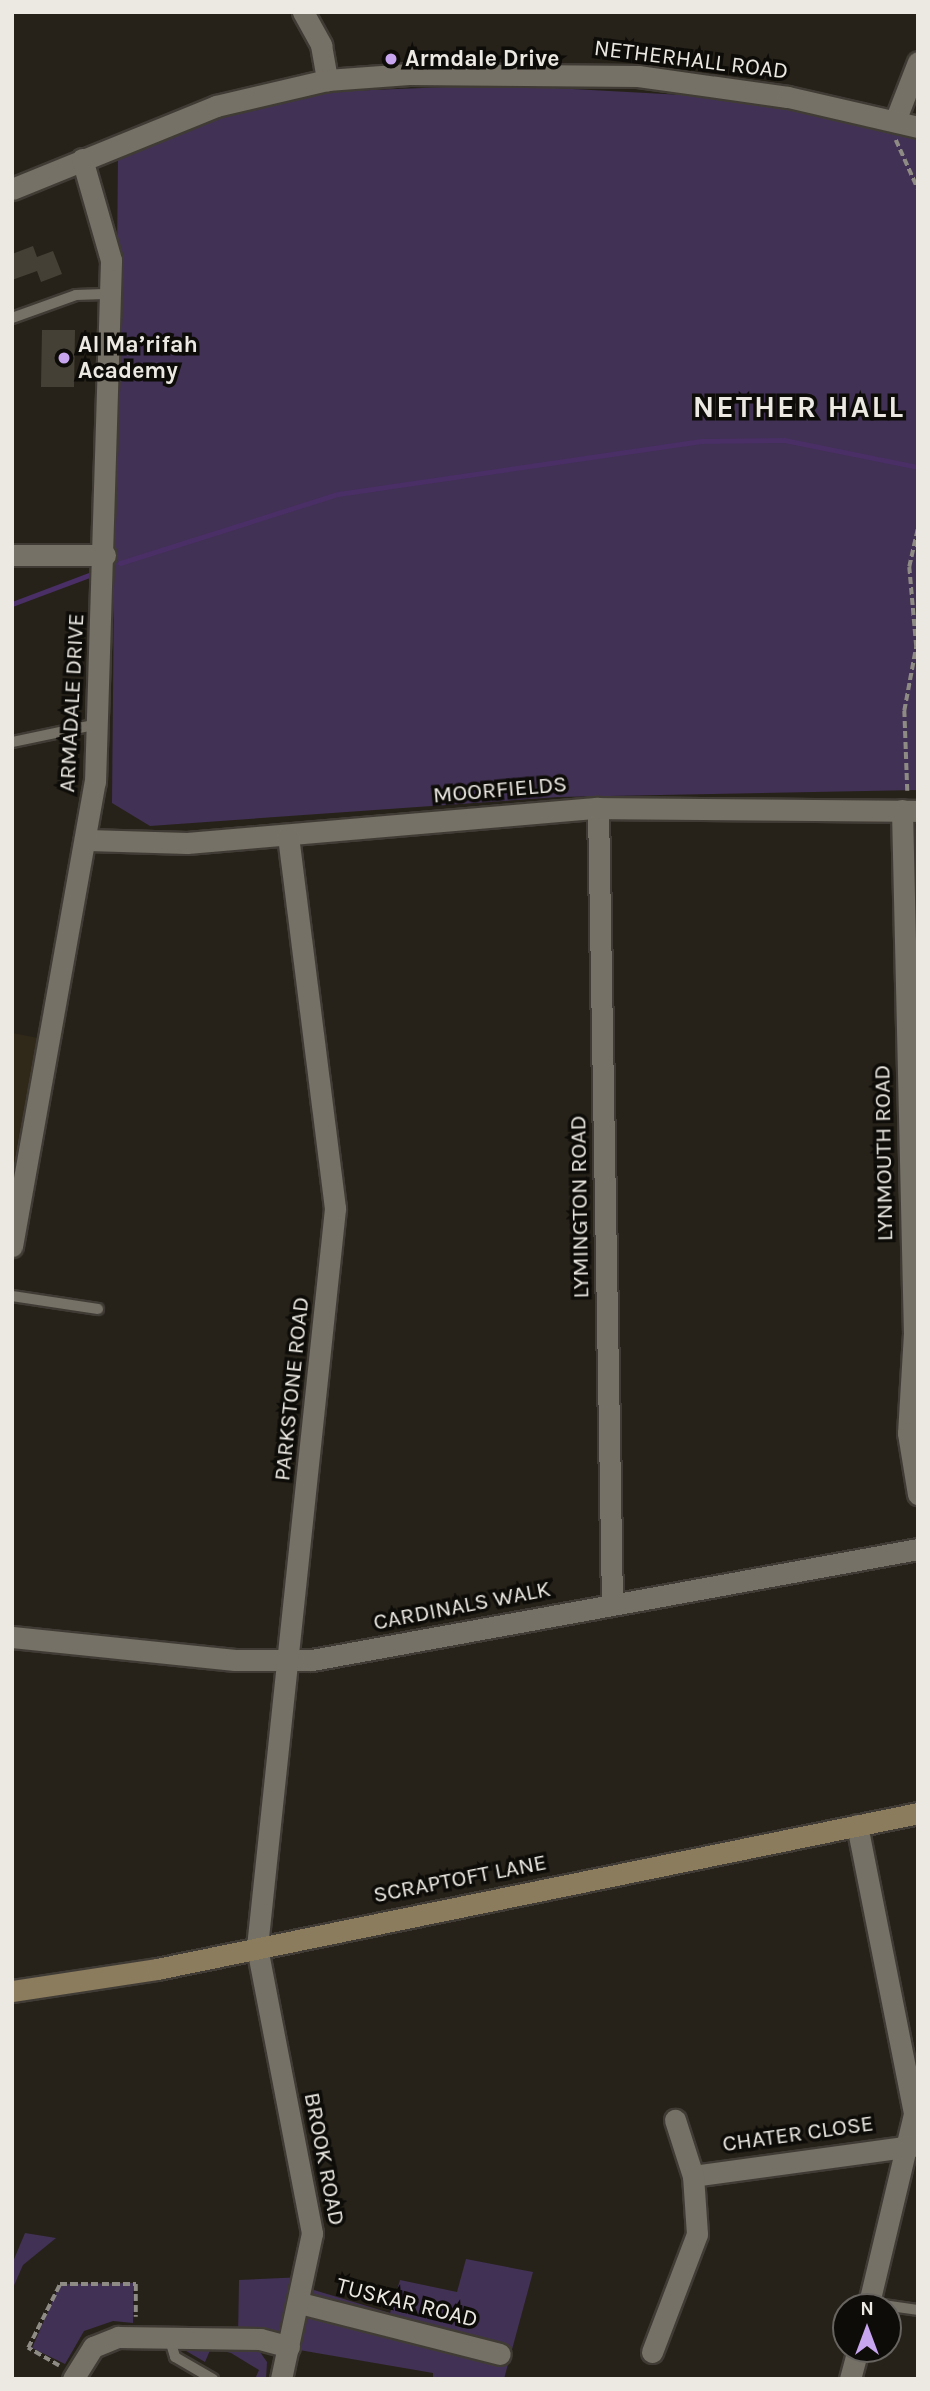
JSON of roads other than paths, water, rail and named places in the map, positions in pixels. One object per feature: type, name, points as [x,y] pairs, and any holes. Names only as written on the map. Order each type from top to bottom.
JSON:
[{"type":"street","points":[[303,12],[321,45],[327,80]]},
{"type":"street","points":[[895,121],[918,62]]},
{"type":"street","name":"NETHERHALL ROAD","points":[[12,189],[216,106],[327,80],[409,74],[638,76],[789,97],[918,127]]},
{"type":"street","name":"ARMADALE DRIVE","points":[[12,1246],[88,840],[99,724],[111,294],[105,229],[82,159]]},
{"type":"street","points":[[12,555],[105,555]]},
{"type":"street","name":"MOORFIELDS","points":[[88,840],[288,836],[598,808],[910,810]]},
{"type":"street","name":"LYMINGTON ROAD","points":[[598,808],[612,1604]]},
{"type":"street","name":"LYNMOUTH ROAD","points":[[910,810],[914,1334],[908,1433],[918,1494]]},
{"type":"street","name":"PARKSTONE ROAD","points":[[257,1947],[291,1662],[335,1208],[288,836]]},
{"type":"street","name":"CARDINALS WALK","points":[[12,1637],[291,1662],[918,1549]]},
{"type":"street","name":"SCRAPTOFT LANE","points":[[12,1991],[257,1947],[918,1813]]},
{"type":"street","points":[[857,1825],[914,2114],[914,2145],[871,2293]]},
{"type":"street","name":"BROOK ROAD","points":[[257,1947],[312,2233],[300,2303],[281,2379]]},
{"type":"street","points":[[652,2353],[696,2234],[693,2176],[675,2120]]},
{"type":"street","name":"CHATER CLOSE","points":[[693,2176],[914,2145]]},
{"type":"street","name":"TUSKAR ROAD","points":[[300,2303],[500,2354]]},
{"type":"street","points":[[74,2377],[101,2342],[136,2337],[260,2339],[289,2347]]},
{"type":"lane","points":[[12,317],[76,295],[111,294]]},
{"type":"lane","points":[[12,742],[99,724]]},
{"type":"lane","points":[[12,1296],[98,1309]]},
{"type":"lane","points":[[169,2337],[175,2357],[213,2379]]},
{"type":"waterway","points":[[120,563],[338,494],[701,441],[784,440],[918,467]]},
{"type":"waterway","points":[[12,604],[89,575]]},
{"type":"place","name":"Armdale Drive","points":[[391,59]]},
{"type":"place","name":"Al Ma’rifah Academy","points":[[64,358]]},
{"type":"district","name":"NETHER HALL","points":[[799,407]]}]
